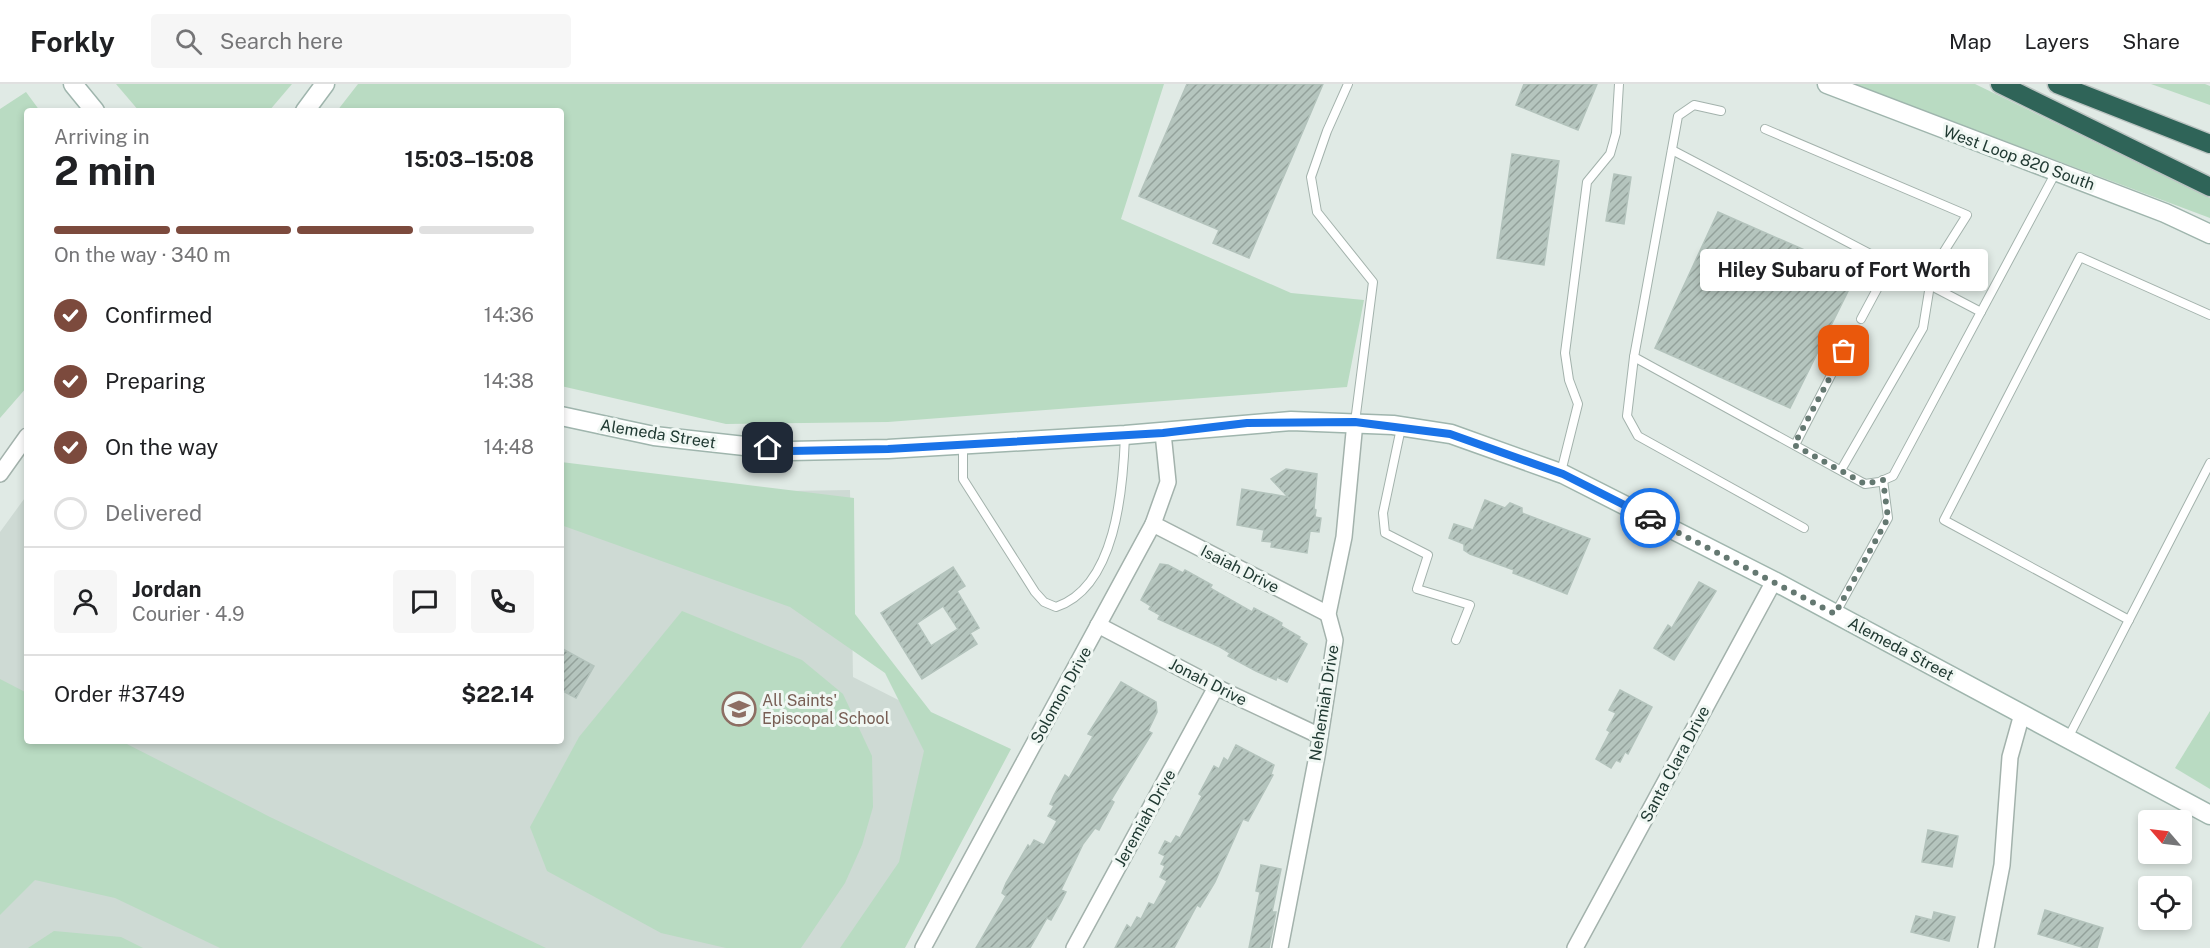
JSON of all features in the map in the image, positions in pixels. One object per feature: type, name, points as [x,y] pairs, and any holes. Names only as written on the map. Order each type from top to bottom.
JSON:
[{"type":"highway","points":[[2000,84],[2210,187]]},
{"type":"highway","points":[[2057,84],[2210,144]]},
{"type":"street","points":[[73,84],[93,108]]},
{"type":"street","points":[[307,108],[325,84]]},
{"type":"street","name":"West Loop 820 South","points":[[1827,84],[2057,171],[2210,234]]},
{"type":"street","name":"Alemeda Street","points":[[564,417],[654,436],[790,451],[1163,433],[1247,423],[1355,422],[1450,434],[1561,473],[1774,580],[2210,815]]},
{"type":"street","name":"Nehemiah Drive","points":[[1280,948],[1320,736],[1335,640],[1328,614],[1344,537],[1355,422]]},
{"type":"street","name":"Solomon Drive","points":[[923,948],[1153,524],[1168,482],[1163,433]]},
{"type":"street","points":[[0,474],[24,440]]},
{"type":"street","name":"Isaiah Drive","points":[[1153,524],[1328,614]]},
{"type":"street","name":"Santa Clara Drive","points":[[1575,948],[1774,580]]},
{"type":"street","name":"Jonah Drive","points":[[1098,625],[1216,687],[1320,736]]},
{"type":"street","name":"Jeremiah Drive","points":[[1074,948],[1216,687]]},
{"type":"street","points":[[1986,948],[2002,865],[2010,757],[2022,714]]},
{"type":"lane","points":[[1348,84],[1327,130],[1311,177],[1317,212],[1373,282],[1355,422]]},
{"type":"lane","points":[[1561,473],[1578,404],[1569,380],[1565,352],[1587,182],[1610,154],[1616,133],[1619,84]]},
{"type":"lane","points":[[1721,111],[1694,105],[1678,116],[1634,357],[1627,416],[1638,436],[1803,528]]},
{"type":"lane","points":[[1765,129],[1967,215],[1938,261],[1930,285],[1923,328],[1841,470]]},
{"type":"lane","points":[[1672,150],[1981,312]]},
{"type":"lane","points":[[1634,357],[1865,484],[1893,476],[2057,171]]},
{"type":"lane","points":[[2129,620],[1944,520],[2080,257],[2210,315]]},
{"type":"lane","points":[[1861,319],[1890,264]]},
{"type":"lane","points":[[1794,445],[1844,351]]},
{"type":"lane","points":[[1401,426],[1383,513],[1385,533],[1428,555],[1417,589],[1470,604],[1456,640]]},
{"type":"lane","points":[[963,444],[963,479],[1035,592],[1044,602],[1056,607],[1079,597],[1093,579],[1106,549],[1123,490],[1125,435]]},
{"type":"lane","points":[[2068,739],[2210,463]]},
{"type":"lane","points":[[1835,614],[1888,518],[1883,480]]},
{"type":"shaded area","name":"All Saints' Episcopal School","points":[[564,464],[786,491],[850,490],[853,677],[1003,753],[898,948],[0,948],[0,532],[24,499],[24,744],[564,744]]},
{"type":"green space","points":[[116,84],[292,84],[272,108],[136,108]]},
{"type":"green space","points":[[358,84],[1164,84],[1121,219],[1291,293],[1364,300],[1347,387],[888,422],[726,424],[564,387],[564,108],[339,108]]},
{"type":"green space","points":[[1852,84],[1975,84],[2210,198],[2210,218]]},
{"type":"green space","points":[[2151,84],[2205,84],[2210,86],[2210,105]]},
{"type":"green space","points":[[26,92],[38,108],[24,108],[24,390],[0,418],[0,109]]},
{"type":"green space","points":[[564,462],[854,498],[855,614],[931,712],[1011,749],[905,948],[840,948],[899,862],[924,751],[885,673],[790,607],[564,526]]},
{"type":"green space","points":[[682,611],[802,660],[843,694],[872,756],[873,807],[862,845],[845,883],[801,948],[726,948],[661,933],[547,871],[530,827],[579,737]]},
{"type":"green space","points":[[0,679],[24,691],[24,744],[127,744],[270,817],[546,948],[220,948],[115,898],[35,880],[0,915]]},
{"type":"green space","points":[[2210,711],[2210,789],[2175,768]]},
{"type":"green space","points":[[54,931],[121,937],[143,948],[28,948]]},
{"type":"building","points":[[1187,84],[1323,84],[1249,258],[1213,243],[1219,230],[1139,196]]},
{"type":"building","points":[[1524,84],[1597,84],[1578,130],[1516,105]]},
{"type":"building","points":[[1512,154],[1559,161],[1544,265],[1497,258]]},
{"type":"building","points":[[1614,174],[1631,177],[1624,224],[1606,221]]},
{"type":"building","points":[[1718,212],[1857,273],[1790,408],[1655,348]]},
{"type":"building","points":[[1286,469],[1317,474],[1314,509],[1316,510],[1315,517],[1321,518],[1319,532],[1310,531],[1307,553],[1271,547],[1272,542],[1262,541],[1264,530],[1237,525],[1242,489],[1288,497],[1271,479]]},
{"type":"building","points":[[1485,500],[1505,508],[1510,503],[1522,508],[1522,513],[1590,539],[1567,594],[1513,573],[1514,570],[1470,554],[1464,550],[1464,544],[1449,538],[1454,524],[1473,530]]},
{"type":"building","points":[[1160,564],[1168,565],[1183,573],[1185,570],[1212,585],[1210,588],[1252,612],[1254,608],[1282,623],[1281,626],[1300,637],[1299,639],[1307,644],[1287,682],[1256,671],[1228,656],[1230,653],[1220,647],[1158,619],[1160,615],[1149,609],[1151,606],[1141,600]]},
{"type":"building","points":[[953,567],[965,586],[957,591],[979,628],[970,633],[977,644],[922,679],[881,613]],"holes":[[[943,606],[958,629],[931,646],[917,623]]]},
{"type":"building","points":[[1699,582],[1716,591],[1674,660],[1654,648],[1668,625],[1672,628]]},
{"type":"building","points":[[564,650],[594,666],[576,698],[564,692]]},
{"type":"building","points":[[1121,682],[1156,702],[1157,712],[1148,731],[1152,733],[1111,800],[1114,802],[1099,830],[1095,828],[1083,844],[1061,890],[1066,892],[1062,900],[1051,920],[1047,918],[1030,948],[976,948],[1006,896],[1002,893],[1006,883],[1028,845],[1030,847],[1034,840],[1044,845],[1057,821],[1048,816],[1054,806],[1050,804],[1054,795],[1065,775],[1069,778],[1093,736],[1088,734]]},
{"type":"building","points":[[1620,690],[1652,707],[1628,754],[1625,752],[1620,762],[1616,760],[1611,768],[1596,759],[1610,732],[1607,730],[1616,713],[1609,710]]},
{"type":"building","points":[[1236,745],[1274,765],[1271,774],[1273,775],[1248,821],[1243,819],[1215,882],[1200,907],[1197,905],[1174,948],[1115,948],[1127,925],[1131,928],[1137,917],[1141,919],[1149,903],[1154,905],[1167,881],[1160,877],[1165,866],[1161,864],[1165,856],[1159,853],[1165,841],[1171,844],[1176,836],[1180,838],[1202,796],[1199,794],[1214,766],[1219,769],[1224,758],[1228,761]]},
{"type":"building","points":[[1928,830],[1958,836],[1952,867],[1922,862]]},
{"type":"building","points":[[1261,865],[1281,869],[1272,912],[1276,912],[1269,948],[1249,948],[1260,892],[1256,891]]},
{"type":"building","points":[[2045,910],[2103,928],[2097,948],[2085,948],[2038,934]]},
{"type":"building","points":[[1934,912],[1955,917],[1949,941],[1911,932],[1916,916],[1932,920]]},
{"type":"way so far","points":[[1650,518],[1774,580],[1835,614],[1888,518],[1883,480],[1865,484],[1794,445],[1844,351]]},
{"type":"place","name":"Hiley Subaru of Fort Worth","points":[[1844,351]]},
{"type":"place","name":"All Saints' Episcopal School","points":[[739,709]]},
{"type":"route","points":[[768,448],[790,451],[888,449],[1163,433],[1247,423],[1291,421],[1394,425],[1450,434],[1526,459],[1563,474],[1650,518]]}]
